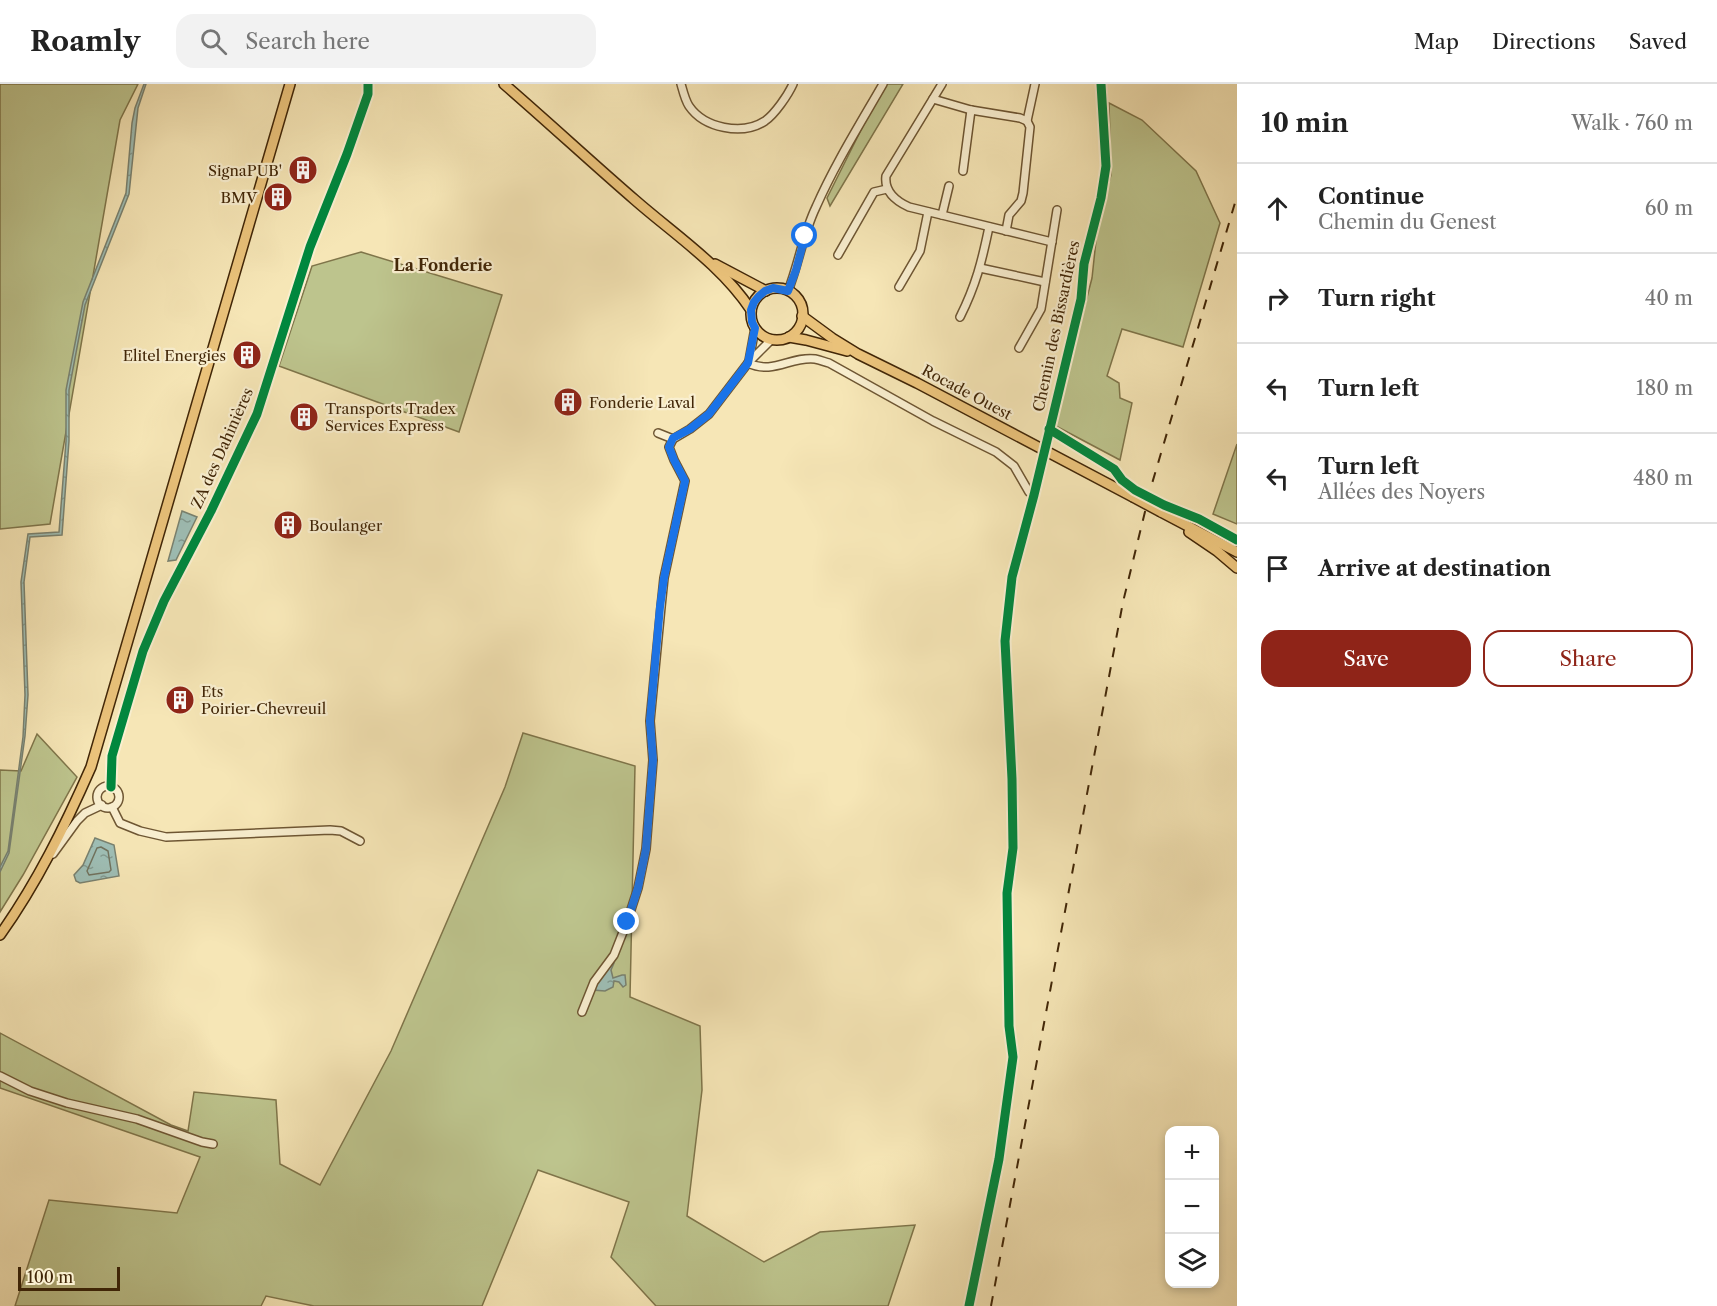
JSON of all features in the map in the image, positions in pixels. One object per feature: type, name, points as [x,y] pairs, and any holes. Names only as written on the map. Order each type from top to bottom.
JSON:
[{"type":"main road","points":[[0,935],[41,870],[72,810],[90,767],[290,84]]},
{"type":"main road","points":[[504,84],[636,201],[708,260],[751,310]]},
{"type":"main road","points":[[708,260],[765,291]]},
{"type":"main road","points":[[773,288],[788,291],[799,301],[802,316],[800,324],[789,337],[780,340],[766,337],[755,328],[752,322],[751,310],[754,302],[765,291],[773,288]]},
{"type":"main road","name":"Rocade Ouest","points":[[802,316],[858,354],[917,382],[1237,552]]},
{"type":"main road","name":"Rocade Ouest","points":[[789,337],[858,354]]},
{"type":"main road","points":[[1182,522],[1188,532],[1217,551],[1237,568]]},
{"type":"main road","name":"Rocade Ouest","points":[[1220,543],[1237,557]]},
{"type":"street","name":"ZA des Dahinières","points":[[111,787],[112,756],[143,651],[164,601],[212,511],[257,414],[310,249],[368,94],[368,84]]},
{"type":"street","points":[[681,84],[687,104],[698,116],[711,123],[731,129],[740,129],[766,120],[786,97],[793,84]]},
{"type":"street","points":[[788,291],[796,270],[801,244],[815,207],[843,152],[883,84]]},
{"type":"street","points":[[942,84],[886,176],[887,189],[897,201],[909,207],[1052,242]]},
{"type":"street","points":[[1006,231],[1009,215],[1021,201],[1025,183],[1030,127],[1028,121],[1035,84]]},
{"type":"street","name":"Chemin des Bissardières","points":[[1049,429],[1081,299],[1084,264],[1101,198],[1106,166],[1101,84]]},
{"type":"street","points":[[933,99],[971,110],[1028,121]]},
{"type":"street","points":[[963,171],[971,110]]},
{"type":"street","points":[[942,215],[949,186]]},
{"type":"street","points":[[838,255],[874,192],[887,189]]},
{"type":"street","points":[[1019,348],[1041,309],[1057,210]]},
{"type":"street","points":[[899,287],[920,252],[928,212]]},
{"type":"street","points":[[960,317],[973,292],[989,227]]},
{"type":"street","points":[[980,268],[1045,282]]},
{"type":"street","points":[[748,363],[755,328]]},
{"type":"street","points":[[582,1012],[594,982],[614,954],[627,922],[638,888],[646,849],[653,760],[650,721],[660,607],[685,481],[669,447],[673,438],[690,429],[709,414],[748,363],[772,339]]},
{"type":"street","points":[[748,363],[764,368],[807,359],[829,363],[933,421],[996,452],[1014,466],[1029,492],[1034,495]]},
{"type":"street","points":[[658,434],[673,438]]},
{"type":"street","points":[[969,1306],[999,1159],[1013,1057],[1009,1026],[1007,893],[1013,848],[1012,779],[1005,641],[1012,577],[1040,471]]},
{"type":"street","points":[[102,806],[97,797],[99,790],[105,786],[117,791],[117,802],[112,807]]},
{"type":"street","points":[[41,870],[77,820],[85,813],[102,806],[112,807]]},
{"type":"street","points":[[112,807],[120,823],[140,831],[166,837],[330,830],[341,831],[360,841]]},
{"type":"street","points":[[0,1076],[30,1091],[137,1119],[213,1144]]},
{"type":"green space","points":[[0,84],[138,84],[120,120],[50,524],[0,529]]},
{"type":"green space","points":[[884,84],[903,84],[830,206],[827,198]]},
{"type":"green space","points":[[1109,103],[1142,120],[1196,171],[1220,223],[1183,347],[1122,329],[1107,376],[1119,383],[1120,398],[1132,403],[1120,460],[1054,425],[1092,278],[1098,222],[1111,175]]},
{"type":"green space","points":[[361,252],[502,295],[459,432],[279,366],[312,266]]},
{"type":"green space","points":[[1237,444],[1237,524],[1213,514]]},
{"type":"green space","points":[[523,733],[635,766],[630,997],[700,1026],[702,1090],[687,1216],[764,1262],[820,1232],[915,1225],[888,1306],[656,1306],[611,1257],[629,1202],[538,1170],[482,1306],[314,1306],[266,1296],[261,1306],[15,1306],[49,1200],[177,1213],[200,1157],[0,1088],[0,1033],[171,1125],[188,1131],[194,1092],[276,1100],[280,1164],[320,1185],[391,1051],[505,787]]},
{"type":"green space","points":[[37,734],[77,777],[0,912],[0,770],[21,771]]},
{"type":"water","points":[[144,84],[146,84],[138,108],[129,194],[85,305],[69,390],[69,441],[62,535],[30,537],[24,582],[28,695],[25,736],[9,853],[0,872],[8,851],[23,737],[25,695],[21,582],[28,534],[59,532],[66,441],[66,390],[83,302],[126,193],[132,123]]},
{"type":"water","points":[[182,511],[197,517],[176,560],[168,561]]},
{"type":"water","points":[[95,838],[114,845],[119,876],[80,883],[76,881],[74,875],[83,865]]},
{"type":"water","points":[[609,962],[614,963],[611,970],[613,978],[625,975],[626,985],[623,987],[619,982],[614,981],[613,987],[605,991],[593,990]]},
{"type":"tunnel","points":[[1040,471],[1049,429]]},
{"type":"railway","points":[[991,1306],[1123,602],[1151,487],[1237,196]]},
{"type":"cycle path","points":[[111,787],[112,756],[143,651],[164,601],[211,511],[257,414],[310,247],[368,94],[368,84]]},
{"type":"cycle path","points":[[969,1306],[999,1159],[1013,1057],[1009,1026],[1007,893],[1013,848],[1012,779],[1005,641],[1012,577],[1081,299],[1084,264],[1101,198],[1106,166],[1101,84]]},
{"type":"cycle path","points":[[1049,429],[1114,469],[1122,480],[1135,490],[1199,519],[1237,540]]},
{"type":"place","name":"SignaPUB'","points":[[303,170]]},
{"type":"place","name":"BMV","points":[[278,197]]},
{"type":"place","name":"Elitel Energies","points":[[247,355]]},
{"type":"place","name":"Fonderie Laval","points":[[568,402]]},
{"type":"place","name":"Transports Tradex Services Express","points":[[304,417]]},
{"type":"place","name":"Boulanger","points":[[288,525]]},
{"type":"place","name":"Ets Poirier-Chevreuil","points":[[180,700]]},
{"type":"district","name":"La Fonderie","points":[[443,265]]},
{"type":"route","points":[[627,922],[638,888],[646,849],[653,760],[650,721],[660,607],[685,481],[669,447],[673,438],[690,429],[709,414],[748,363],[754,342],[755,328],[751,310],[754,302],[765,291],[773,288],[788,291],[805,236]]}]
